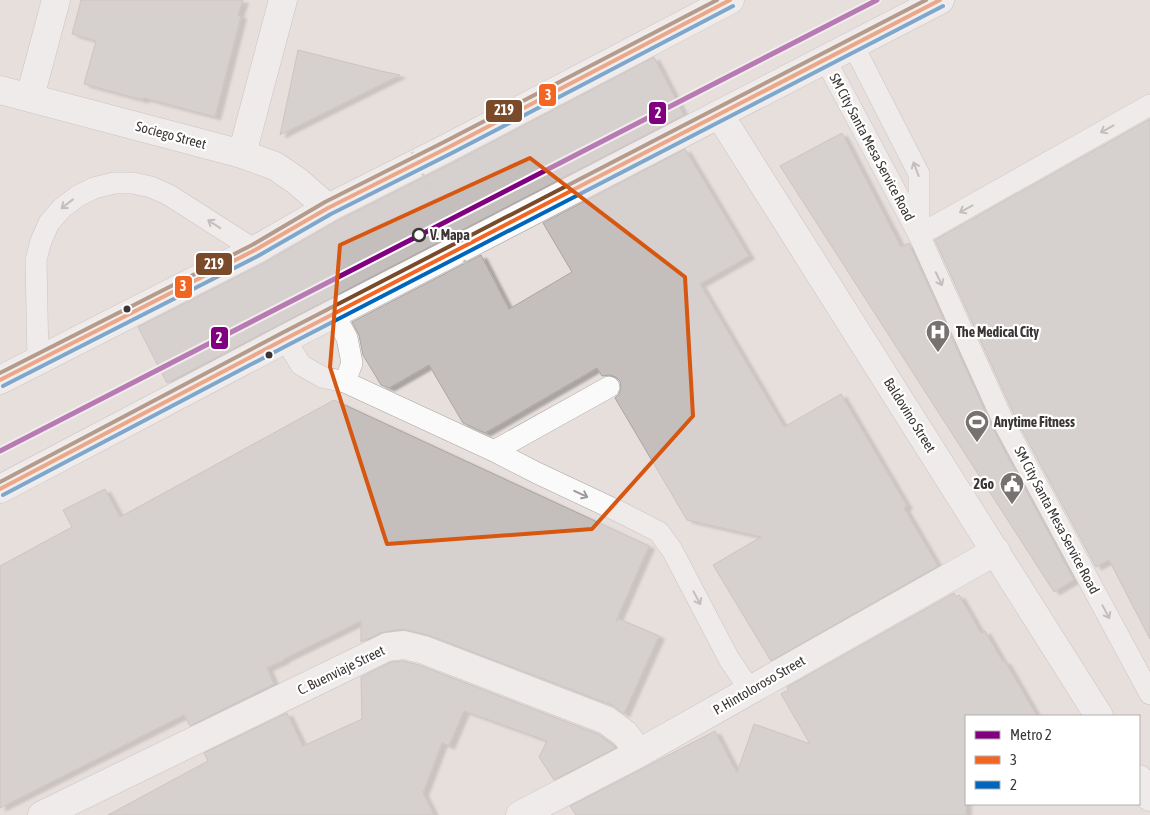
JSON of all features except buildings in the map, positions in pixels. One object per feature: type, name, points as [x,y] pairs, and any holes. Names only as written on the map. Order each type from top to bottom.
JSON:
[{"type":"street","points":[[30,97],[56,0]]},
{"type":"street","points":[[242,154],[282,0]]},
{"type":"street","points":[[0,380],[255,250],[328,208],[730,0]]},
{"type":"street","points":[[0,489],[286,338],[940,0]]},
{"type":"street","name":"Sociego Street","points":[[0,90],[242,154],[275,166],[297,181],[328,208]]},
{"type":"street","name":"Baldovino Street","points":[[719,114],[1099,715]]},
{"type":"street","name":"P. Hintoloroso Street","points":[[520,815],[639,753],[996,551]]},
{"type":"street","name":"C. Buenviaje Street","points":[[42,815],[387,647],[404,645],[424,650],[606,720],[624,734],[639,753]]},
{"type":"street","points":[[1140,781],[1150,797]]},
{"type":"lane","name":"SM City Santa Mesa Service Road","points":[[853,45],[919,174],[918,235]]},
{"type":"lane","name":"SM City Santa Mesa Service Road","points":[[825,58],[918,235],[1005,425],[1150,694]]},
{"type":"lane","name":"SM City Santa Mesa Service Road","points":[[918,235],[1150,106]]},
{"type":"lane","points":[[38,360],[36,260],[41,241],[49,223],[62,208],[78,196],[94,188],[114,183],[133,183],[151,187],[169,195],[255,250]]},
{"type":"lane","points":[[334,314],[347,338],[352,363],[345,382]]},
{"type":"lane","points":[[286,338],[301,365],[322,377],[345,382],[494,451],[659,532],[672,550],[729,659],[750,690]]},
{"type":"lane","points":[[494,451],[609,388]]},
{"type":"path","points":[[412,152],[488,306],[496,301],[482,275]]},
{"type":"highlighted area","points":[[530,158],[685,277],[693,416],[592,529],[387,544],[330,367],[340,245]]},
{"type":"metro line","name":"2","points":[[0,451],[877,0]]},
{"type":"transit line","name":"219","points":[[0,373],[252,245],[325,202],[717,0]]},
{"type":"transit line","name":"3","points":[[0,380],[255,250],[328,208],[730,0]]},
{"type":"transit line","name":"219","points":[[0,482],[282,333],[926,0]]},
{"type":"transit line","name":"3","points":[[0,489],[285,339],[940,0]]},
{"type":"transit line","name":"2","points":[[3,386],[258,256],[331,214],[733,6]]},
{"type":"transit line","name":"2","points":[[3,495],[288,345],[943,6]]},
{"type":"place","name":"V. Mapa","points":[[419,235]]},
{"type":"place","name":"The Medical City","points":[[938,353]]},
{"type":"place","name":"Anytime Fitness","points":[[977,443]]},
{"type":"place","name":"2Go","points":[[1012,505]]}]
